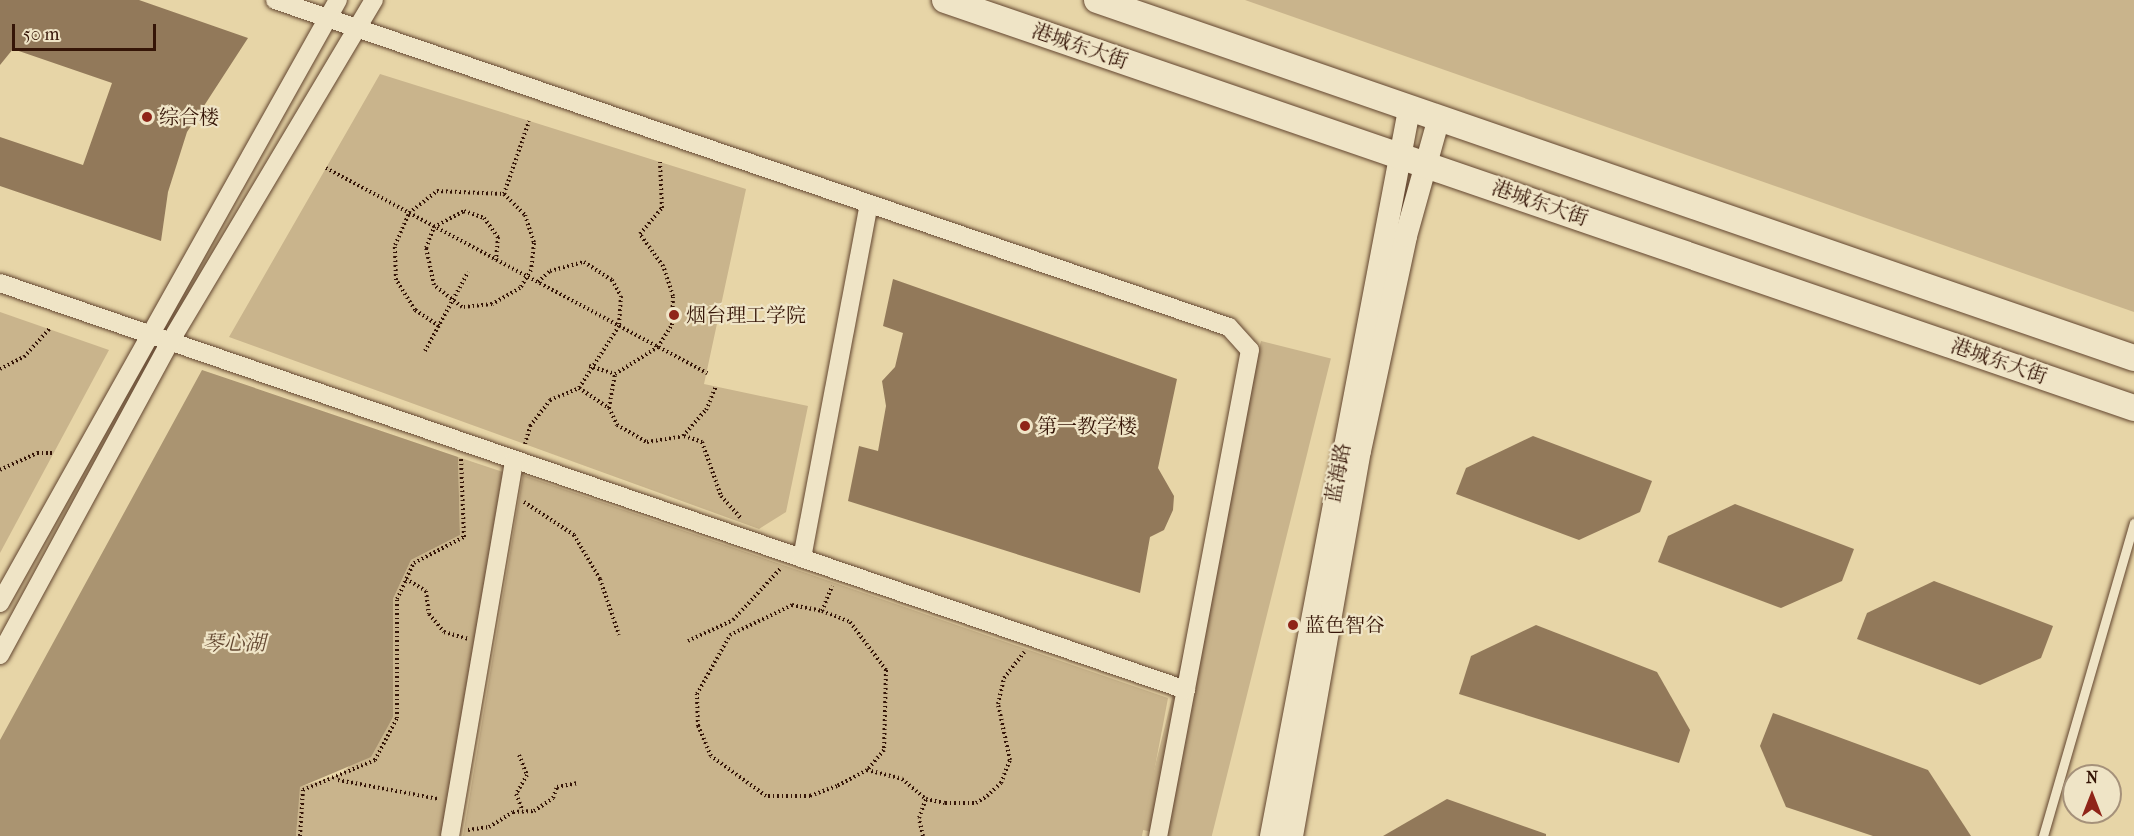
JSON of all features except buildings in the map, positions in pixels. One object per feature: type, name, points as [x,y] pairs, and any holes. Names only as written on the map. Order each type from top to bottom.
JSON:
[{"type":"main road","name":"港城东大街","points":[[945,0],[2134,408]]},
{"type":"main road","points":[[1096,0],[1408,110],[1438,118],[2134,358]]},
{"type":"street","points":[[275,0],[1229,327],[1250,350],[1158,836]]},
{"type":"street","points":[[0,603],[147,334],[331,19],[338,0]]},
{"type":"street","points":[[0,655],[170,342],[374,0]]},
{"type":"street","name":"蓝海路","points":[[1271,836],[1396,155],[1408,110]]},
{"type":"street","name":"蓝海路","points":[[1292,836],[1360,451],[1406,236],[1438,118]]},
{"type":"street","points":[[802,558],[869,204]]},
{"type":"street","points":[[0,283],[1186,690]]},
{"type":"street","points":[[457,833],[456,803],[514,460]]},
{"type":"lane","points":[[2043,836],[2134,523]]},
{"type":"path","points":[[504,194],[529,121]]},
{"type":"path","points":[[609,408],[615,374],[658,347],[672,325],[673,296],[663,266],[640,234],[662,208],[660,162]]},
{"type":"path","points":[[326,168],[707,372]]},
{"type":"path","points":[[439,326],[415,310],[396,280],[395,245],[409,213],[437,191],[504,194],[525,215],[534,243],[531,270],[520,288],[492,304],[462,307],[434,285],[426,248],[434,227],[464,211],[484,218],[498,237],[496,260]]},
{"type":"path","points":[[525,444],[530,426],[550,400],[579,388],[589,366],[619,326],[621,296],[599,270],[584,262],[566,264],[538,282]]},
{"type":"path","points":[[425,351],[468,272]]},
{"type":"path","points":[[0,369],[24,357],[49,329]]},
{"type":"path","points":[[589,366],[615,374]]},
{"type":"path","points":[[683,436],[706,410],[716,387]]},
{"type":"path","points":[[579,388],[609,408],[617,425],[647,442],[683,436],[702,442],[721,496],[744,524]]},
{"type":"path","points":[[0,470],[37,453],[53,453]]},
{"type":"path","points":[[300,836],[303,790],[337,780],[375,760],[397,718],[397,598],[414,562],[464,537],[461,458]]},
{"type":"path","points":[[519,499],[574,535],[600,579],[619,635]]},
{"type":"path","points":[[688,641],[733,620],[783,565]]},
{"type":"path","points":[[406,579],[426,591],[429,614],[444,632],[483,643]]},
{"type":"path","points":[[822,611],[833,582]]},
{"type":"path","points":[[792,605],[822,611],[850,622],[886,670],[885,750],[867,770],[810,796],[766,796],[711,756],[698,726],[697,694],[730,635],[792,605]]},
{"type":"path","points":[[867,770],[902,779],[926,799],[976,803],[1001,783],[1010,760],[998,704],[1004,678],[1026,649]]},
{"type":"path","points":[[519,755],[527,774],[516,794],[524,811]]},
{"type":"path","points":[[337,780],[456,803]]},
{"type":"path","points":[[457,833],[489,827],[553,798],[557,787],[578,783]]},
{"type":"path","points":[[923,836],[919,818],[926,799]]},
{"type":"shaded area","points":[[1245,0],[2134,0],[2134,312]]},
{"type":"shaded area","points":[[380,74],[746,189],[704,384],[808,406],[786,512],[759,529],[229,337]]},
{"type":"shaded area","points":[[0,312],[109,350],[0,553]]},
{"type":"shaded area","points":[[1261,341],[1331,358],[1212,836],[1167,836],[1139,829]]},
{"type":"shaded area","points":[[458,457],[503,472],[441,836],[296,836],[299,787],[342,774],[393,717],[393,599],[411,560],[460,535]]},
{"type":"shaded area","points":[[523,475],[1168,698],[1142,836],[463,836]]},
{"type":"water","name":"琴心湖","points":[[202,370],[458,457],[460,535],[411,560],[393,599],[393,717],[371,757],[300,787],[296,836],[0,836],[0,740]]},
{"type":"place","name":"综合楼","points":[[147,117]]},
{"type":"place","name":"烟台理工学院","points":[[674,315]]},
{"type":"place","name":"第一教学楼","points":[[1025,426]]},
{"type":"place","name":"蓝色智谷","points":[[1293,625]]}]
